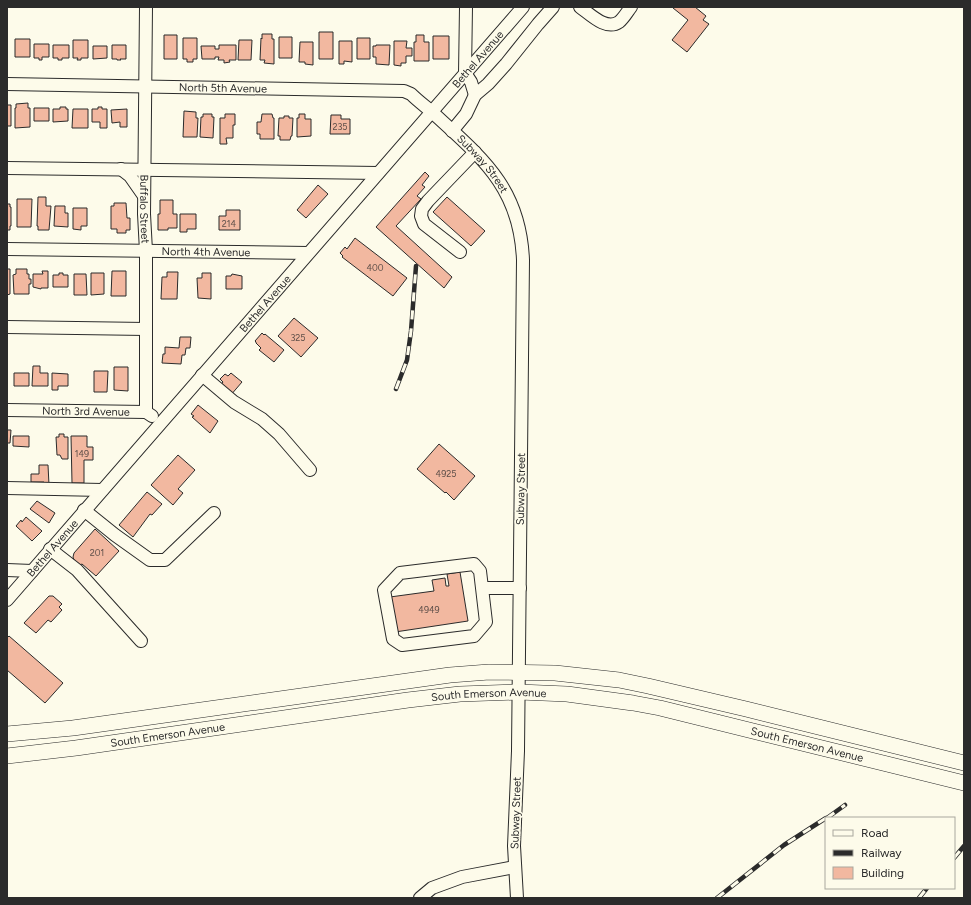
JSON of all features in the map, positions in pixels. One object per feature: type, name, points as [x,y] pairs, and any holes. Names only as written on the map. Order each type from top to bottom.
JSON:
[{"type":"main road","name":"South Emerson Avenue","points":[[7,734],[80,727],[431,677],[489,672],[555,673],[582,675],[648,686],[960,761]]},
{"type":"main road","name":"South Emerson Avenue","points":[[7,756],[76,748],[431,696],[489,692],[519,692],[567,694],[660,708],[964,783]]},
{"type":"street","name":"Buffalo Street","points":[[146,7],[144,196],[146,250],[146,412]]},
{"type":"street","points":[[466,7],[465,73],[471,82],[475,96]]},
{"type":"street","name":"Bethel Avenue","points":[[7,600],[522,7]]},
{"type":"street","points":[[452,131],[466,114],[475,96],[506,64],[538,24],[554,7]]},
{"type":"street","points":[[580,7],[601,23],[609,24],[620,21],[631,7]]},
{"type":"street","name":"North 5th Avenue","points":[[7,84],[400,90],[411,94],[432,112]]},
{"type":"street","name":"Subway Street","points":[[432,112],[475,152],[491,170],[505,191],[516,216],[522,239],[519,692],[514,868],[517,898]]},
{"type":"street","points":[[460,252],[424,224],[421,216],[422,209],[475,152]]},
{"type":"street","points":[[7,168],[378,173]]},
{"type":"street","points":[[121,169],[130,176],[144,196]]},
{"type":"street","name":"North 4th Avenue","points":[[7,249],[308,253]]},
{"type":"street","points":[[7,327],[146,329]]},
{"type":"street","points":[[202,375],[234,402],[262,419],[279,434],[310,470]]},
{"type":"street","name":"North 3rd Avenue","points":[[7,410],[146,412],[161,422]]},
{"type":"street","points":[[7,488],[102,490]]},
{"type":"street","points":[[84,510],[115,535],[150,560],[165,560],[214,513]]},
{"type":"street","points":[[50,549],[77,570],[141,641]]},
{"type":"street","points":[[474,564],[480,571],[482,588],[486,622],[474,636],[402,645],[393,639],[384,590],[400,573],[474,564]]},
{"type":"street","points":[[7,570],[32,571]]},
{"type":"street","points":[[482,588],[520,588]]},
{"type":"street","points":[[420,898],[432,888],[462,877],[514,868]]},
{"type":"building","points":[[695,7],[706,16],[703,20],[709,24],[687,52],[672,40],[688,20],[673,8]]},
{"type":"building","points":[[319,32],[333,32],[333,59],[319,59]]},
{"type":"building","points":[[262,34],[272,34],[272,39],[274,39],[274,64],[264,63],[265,60],[260,60]]},
{"type":"building","points":[[164,35],[177,35],[177,59],[164,59]]},
{"type":"building","points":[[416,35],[424,35],[424,42],[429,42],[429,61],[414,61],[414,42],[416,42]]},
{"type":"building","points":[[433,36],[449,36],[449,59],[433,59]]},
{"type":"building","points":[[279,37],[292,37],[292,58],[279,58]]},
{"type":"building","points":[[183,38],[197,38],[197,59],[193,59],[193,62],[187,62],[187,59],[183,59]]},
{"type":"building","points":[[357,38],[370,38],[370,59],[357,59]]},
{"type":"building","points":[[15,39],[30,39],[30,57],[15,57]]},
{"type":"building","points":[[73,40],[88,40],[88,58],[81,58],[81,60],[77,60],[78,58],[73,58]]},
{"type":"building","points":[[239,40],[252,40],[251,60],[238,60]]},
{"type":"building","points":[[339,41],[352,41],[352,62],[344,61],[344,64],[339,64]]},
{"type":"building","points":[[394,41],[407,41],[406,48],[412,48],[412,56],[406,56],[406,63],[401,63],[401,66],[394,65]]},
{"type":"building","points":[[300,42],[313,42],[313,65],[305,64],[305,62],[299,62]]},
{"type":"building","points":[[34,44],[49,44],[49,57],[42,57],[42,60],[39,60],[39,58],[34,58]]},
{"type":"building","points":[[53,45],[69,45],[69,58],[62,58],[62,60],[58,60],[58,58],[53,58]]},
{"type":"building","points":[[112,45],[126,45],[126,59],[112,59]]},
{"type":"building","points":[[219,45],[236,45],[236,60],[229,60],[230,62],[224,63],[224,60],[218,60],[219,57],[215,57],[215,59],[202,59],[201,46],[215,46],[215,49],[219,49]]},
{"type":"building","points":[[390,45],[389,65],[376,64],[376,57],[373,57],[373,46]]},
{"type":"building","points":[[93,46],[107,46],[107,58],[93,59]]},
{"type":"building","points":[[28,103],[28,108],[30,108],[30,127],[15,128],[16,104]]},
{"type":"building","points":[[7,105],[11,105],[11,126],[7,126]]},
{"type":"building","points":[[60,107],[66,107],[66,109],[68,109],[68,121],[53,122],[53,109],[60,109]]},
{"type":"building","points":[[98,107],[107,109],[107,128],[100,128],[100,122],[92,122],[92,109],[98,109]]},
{"type":"building","points":[[34,108],[49,108],[49,121],[34,121]]},
{"type":"building","points":[[73,109],[88,109],[88,128],[72,128]]},
{"type":"building","points":[[127,109],[127,127],[120,127],[120,122],[112,123],[111,110]]},
{"type":"building","points":[[184,111],[196,112],[196,118],[198,118],[197,137],[183,137]]},
{"type":"building","points":[[203,114],[212,114],[212,117],[214,117],[213,138],[200,137],[201,117],[203,117]]},
{"type":"building","points":[[225,114],[235,114],[233,138],[226,138],[227,144],[220,144],[220,118],[225,118]]},
{"type":"building","points":[[262,114],[272,114],[274,118],[274,139],[260,139],[260,134],[257,134],[257,122],[261,122]]},
{"type":"building","points":[[299,114],[305,114],[305,119],[311,119],[311,136],[297,137],[297,118],[299,118]]},
{"type":"building","points":[[331,115],[341,115],[341,119],[350,119],[350,134],[330,134]]},
{"type":"building","points":[[284,116],[293,118],[292,136],[290,140],[280,140],[280,136],[278,136],[279,118],[284,118]]},
{"type":"building","points":[[425,172],[429,176],[422,185],[425,187],[417,196],[421,199],[396,226],[452,277],[444,288],[376,227]]},
{"type":"building","points":[[318,185],[328,194],[306,218],[297,210]]},
{"type":"building","points":[[38,197],[46,197],[46,206],[51,206],[49,230],[38,230]]},
{"type":"building","points":[[447,197],[485,231],[471,246],[433,212]]},
{"type":"building","points":[[17,199],[32,199],[31,227],[17,227]]},
{"type":"building","points":[[160,200],[173,200],[173,214],[177,214],[177,228],[158,230]]},
{"type":"building","points":[[114,203],[126,203],[127,218],[130,218],[130,230],[126,230],[126,233],[117,233],[117,229],[111,229],[111,206],[114,206]]},
{"type":"building","points":[[7,204],[10,204],[11,207],[10,230],[7,230]]},
{"type":"building","points":[[55,206],[65,206],[65,213],[68,213],[68,227],[54,226]]},
{"type":"building","points":[[73,208],[87,208],[87,226],[81,226],[81,230],[73,229]]},
{"type":"building","points":[[226,210],[240,210],[240,230],[219,230],[219,216],[226,216]]},
{"type":"building","points":[[180,214],[196,214],[196,229],[187,229],[187,232],[180,232]]},
{"type":"building","points":[[355,238],[407,278],[393,296],[342,257],[343,256],[340,253],[345,247],[347,249]]},
{"type":"building","points":[[7,269],[10,269],[10,294],[7,295]]},
{"type":"building","points":[[16,269],[27,269],[29,279],[31,279],[31,284],[29,284],[29,294],[14,294],[13,275],[16,274]]},
{"type":"building","points":[[42,271],[48,271],[48,288],[41,289],[33,287],[33,274],[43,274]]},
{"type":"building","points":[[112,271],[126,271],[126,296],[111,296]]},
{"type":"building","points":[[167,272],[178,272],[177,299],[161,299],[162,277],[167,277]]},
{"type":"building","points":[[59,273],[68,275],[68,287],[53,287],[53,275],[59,275]]},
{"type":"building","points":[[91,273],[104,273],[104,294],[91,295]]},
{"type":"building","points":[[202,273],[211,273],[211,299],[198,298],[197,278],[202,278]]},
{"type":"building","points":[[74,274],[86,274],[87,295],[74,295]]},
{"type":"building","points":[[232,274],[242,276],[242,289],[226,289],[226,276],[231,276]]},
{"type":"building","points":[[294,318],[318,338],[301,357],[278,336]]},
{"type":"building","points":[[262,333],[284,350],[274,362],[259,350],[261,348],[255,341]]},
{"type":"building","points":[[180,337],[191,337],[190,348],[186,348],[185,355],[182,355],[181,364],[162,363],[163,354],[165,354],[165,347],[179,348]]},
{"type":"building","points":[[33,366],[40,366],[40,373],[48,373],[48,386],[32,386]]},
{"type":"building","points":[[114,367],[128,367],[128,391],[114,390]]},
{"type":"building","points":[[94,371],[108,371],[107,392],[94,392]]},
{"type":"building","points":[[14,373],[29,373],[29,386],[14,386]]},
{"type":"building","points":[[52,373],[68,374],[68,386],[58,386],[58,390],[52,390]]},
{"type":"building","points":[[231,373],[242,382],[230,396],[219,387],[223,382],[220,379],[225,374],[228,376]]},
{"type":"building","points":[[198,405],[218,421],[210,433],[192,417],[194,416],[191,414]]},
{"type":"building","points":[[7,430],[11,430],[10,443],[7,443]]},
{"type":"building","points":[[59,434],[64,434],[64,437],[68,437],[68,459],[62,459],[60,455],[57,455],[56,437],[59,437]]},
{"type":"building","points":[[13,436],[29,436],[29,447],[13,446]]},
{"type":"building","points":[[71,436],[87,436],[87,447],[93,447],[93,460],[84,460],[84,483],[72,483]]},
{"type":"building","points":[[439,444],[475,476],[454,500],[417,469]]},
{"type":"building","points":[[178,455],[195,470],[178,489],[183,493],[173,505],[151,485]]},
{"type":"building","points":[[39,465],[48,465],[49,485],[44,485],[44,482],[31,482],[31,474],[39,474]]},
{"type":"building","points":[[147,492],[162,504],[152,515],[150,514],[133,537],[119,525]]},
{"type":"building","points":[[37,501],[55,513],[49,523],[30,509]]},
{"type":"building","points":[[26,517],[42,531],[32,541],[16,526]]},
{"type":"building","points":[[95,529],[119,551],[96,576],[82,564],[80,565],[74,560],[73,557],[74,553]]},
{"type":"building","points":[[460,572],[468,621],[395,632],[390,597],[434,591],[432,580],[445,578],[446,586],[449,586],[447,574]]},
{"type":"building","points":[[49,596],[53,596],[62,604],[59,607],[62,610],[51,622],[48,620],[36,633],[24,623]]},
{"type":"building","points":[[9,636],[63,683],[45,703],[7,670],[7,638]]},
{"type":"railway","points":[[396,389],[407,360],[411,331],[416,266]]},
{"type":"railway","points":[[828,817],[845,805]]},
{"type":"railway","points":[[717,898],[784,845],[825,819]]},
{"type":"railway","points":[[955,857],[964,846]]},
{"type":"railway","points":[[919,898],[926,889]]}]
